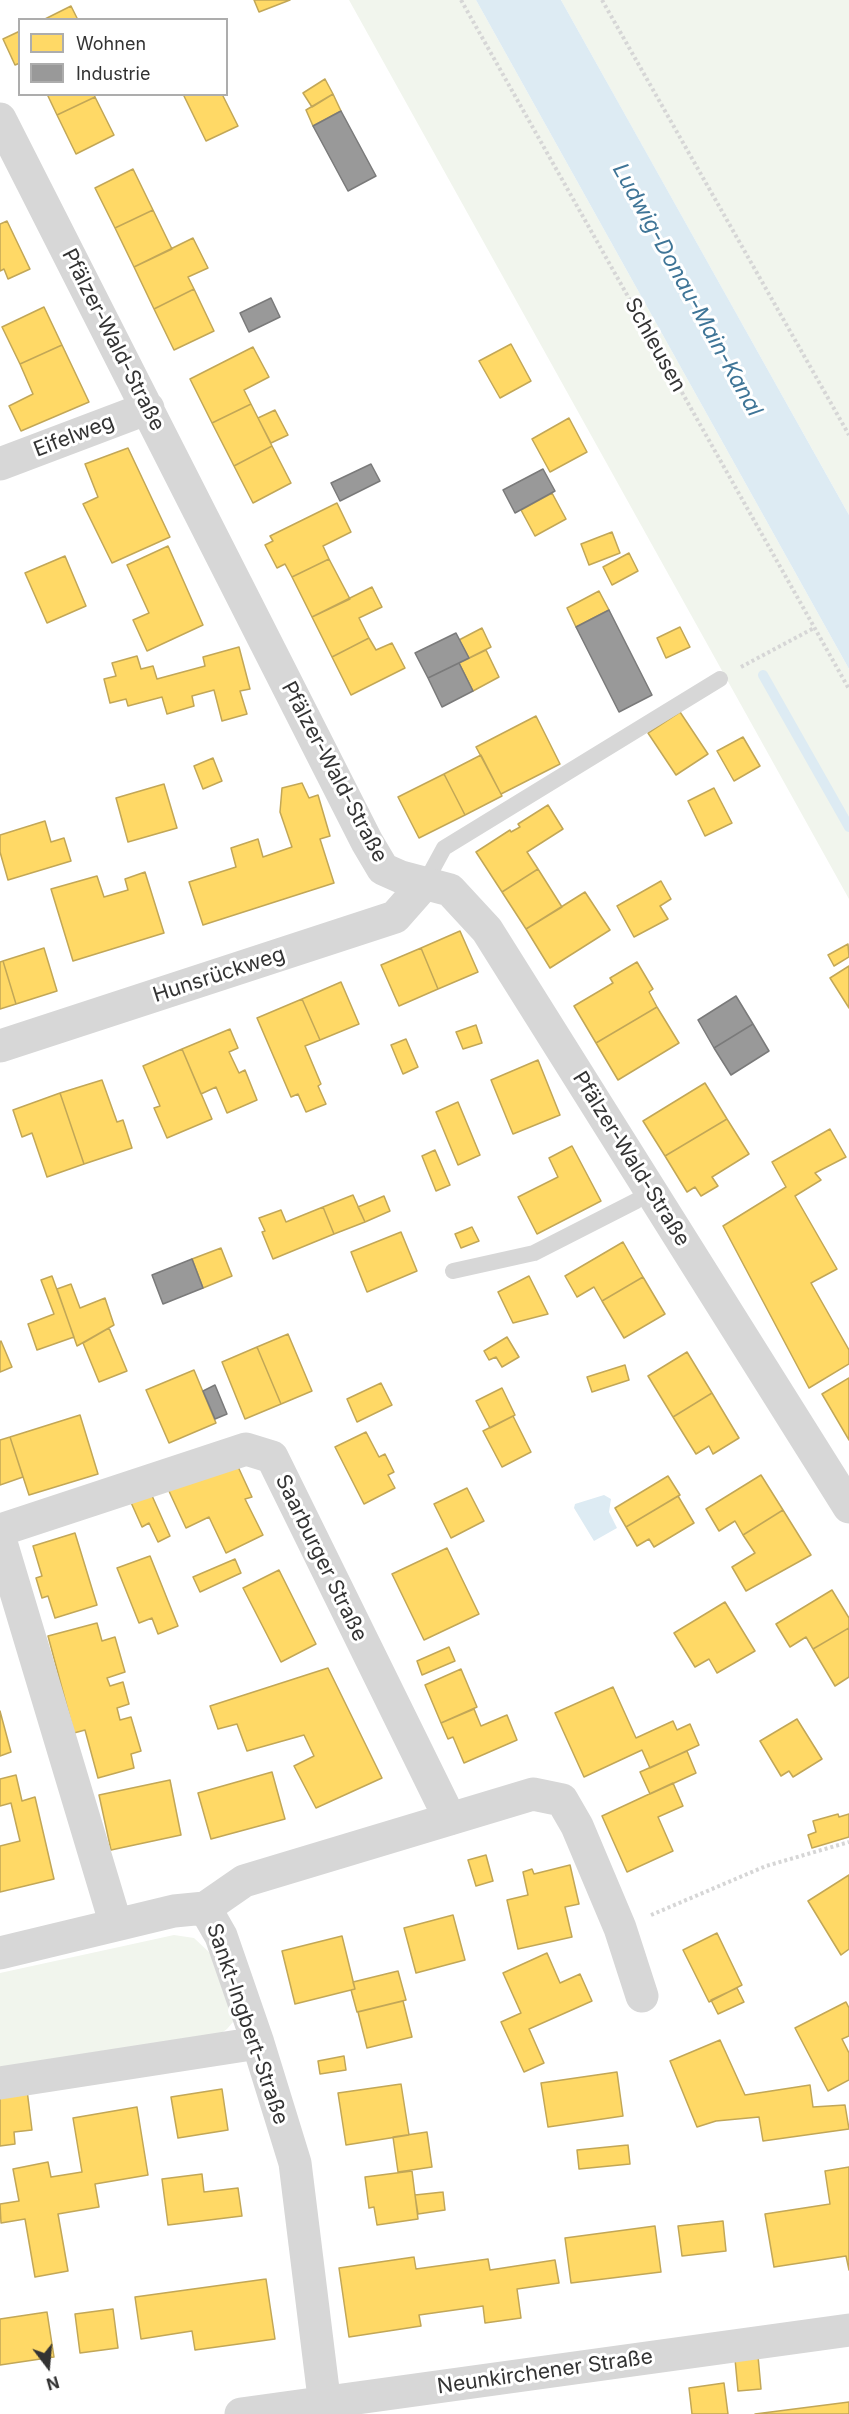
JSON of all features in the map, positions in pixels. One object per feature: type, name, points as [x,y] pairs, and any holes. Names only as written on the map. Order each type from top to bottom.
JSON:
[{"type":"street","name":"Pfälzer-Wald-Straße","points":[[0,119],[367,842],[383,869],[401,877],[450,890],[487,930],[849,1507]]},
{"type":"street","name":"Eifelweg","points":[[0,464],[148,408]]},
{"type":"street","name":"Hunsrückweg","points":[[0,1046],[395,917],[425,883]]},
{"type":"street","name":"Saarburger Straße","points":[[0,1530],[246,1449],[272,1457],[450,1819]]},
{"type":"street","points":[[0,1539],[116,1925]]},
{"type":"street","points":[[205,1908],[244,1881],[533,1794],[562,1800],[577,1826],[620,1928],[642,1996]]},
{"type":"street","name":"Sankt-Ingbert-Straße","points":[[0,1953],[174,1911],[205,1908],[220,1936],[258,2043],[295,2163],[326,2408]]},
{"type":"street","points":[[0,2083],[258,2043]]},
{"type":"street","name":"Neunkirchener Straße","points":[[241,2414],[326,2408],[849,2330]]},
{"type":"lane","points":[[425,883],[444,848],[720,679]]},
{"type":"lane","points":[[453,1271],[534,1253],[636,1201],[650,1190]]},
{"type":"path","name":"Schleusen","points":[[461,0],[849,689]]},
{"type":"path","points":[[602,0],[849,435]]},
{"type":"path","points":[[720,679],[814,628]]},
{"type":"path","points":[[620,1928],[766,1866],[849,1842]]},
{"type":"shaded area","points":[[349,0],[476,0],[849,669],[849,899]]},
{"type":"shaded area","points":[[561,0],[849,0],[849,515],[623,111]]},
{"type":"shaded area","points":[[174,1935],[194,1938],[211,1954],[233,2011],[233,2022],[227,2029],[220,2034],[0,2070],[0,1973]]},
{"type":"water","name":"Ludwig-Donau-Main-Kanal","points":[[476,0],[561,0],[849,515],[849,669]]},
{"type":"water","points":[[604,1495],[611,1499],[609,1512],[617,1528],[594,1541],[574,1508],[575,1504]]},
{"type":"building: Wohnen","points":[[254,0],[290,0],[259,12]]},
{"type":"building: Wohnen","points":[[71,6],[77,18],[47,18]]},
{"type":"building: Wohnen","points":[[18,32],[18,64],[15,65],[3,39]]},
{"type":"building: Wohnen","points":[[325,79],[333,94],[312,107],[303,93]]},
{"type":"building: Wohnen","points":[[333,94],[341,111],[313,126],[306,110]]},
{"type":"building: Wohnen","points":[[48,96],[95,96],[95,97],[57,115]]},
{"type":"building: Wohnen","points":[[184,96],[223,96],[238,126],[206,141]]},
{"type":"building: Wohnen","points":[[95,97],[114,135],[76,154],[57,115]]},
{"type":"building: Wohnen","points":[[133,169],[153,210],[115,228],[95,188]]},
{"type":"building: Wohnen","points":[[153,210],[172,249],[134,267],[115,228]]},
{"type":"building: Wohnen","points":[[7,221],[30,269],[8,279],[4,269],[0,271],[0,224]]},
{"type":"building: Wohnen","points":[[193,238],[208,268],[188,277],[194,289],[154,309],[134,267]]},
{"type":"building: Wohnen","points":[[194,289],[214,331],[174,350],[154,309]]},
{"type":"building: Wohnen","points":[[44,307],[62,345],[20,364],[2,327]]},
{"type":"building: Wohnen","points":[[511,344],[531,381],[500,398],[479,361]]},
{"type":"building: Wohnen","points":[[62,345],[89,402],[21,431],[9,406],[33,394],[20,364]]},
{"type":"building: Wohnen","points":[[253,347],[269,377],[244,390],[251,404],[212,423],[190,379]]},
{"type":"building: Wohnen","points":[[251,404],[272,446],[234,466],[212,423]]},
{"type":"building: Wohnen","points":[[275,410],[288,435],[271,443],[258,418]]},
{"type":"building: Wohnen","points":[[569,418],[587,452],[550,472],[532,439]]},
{"type":"building: Wohnen","points":[[272,446],[291,483],[253,503],[234,466]]},
{"type":"building: Wohnen","points":[[128,448],[170,537],[112,563],[83,504],[98,497],[85,464]]},
{"type":"building: Wohnen","points":[[552,493],[566,519],[535,536],[521,510]]},
{"type":"building: Wohnen","points":[[337,503],[351,532],[323,546],[329,559],[292,577],[285,564],[277,568],[265,545],[273,541],[270,536]]},
{"type":"building: Wohnen","points":[[612,532],[620,553],[589,565],[581,544]]},
{"type":"building: Wohnen","points":[[168,546],[203,625],[147,651],[133,620],[149,613],[127,565]]},
{"type":"building: Wohnen","points":[[629,553],[638,571],[612,585],[603,567]]},
{"type":"building: Wohnen","points":[[65,556],[86,606],[47,623],[25,573]]},
{"type":"building: Wohnen","points":[[329,559],[350,599],[312,617],[292,577]]},
{"type":"building: Wohnen","points":[[372,587],[382,607],[359,618],[369,638],[332,657],[312,617]]},
{"type":"building: Wohnen","points":[[599,591],[609,610],[576,627],[567,608]]},
{"type":"building: Wohnen","points":[[680,627],[690,647],[666,658],[657,638]]},
{"type":"building: Wohnen","points":[[482,628],[491,647],[469,658],[459,640]]},
{"type":"building: Wohnen","points":[[369,638],[376,650],[392,643],[405,668],[351,695],[332,657]]},
{"type":"building: Wohnen","points":[[239,647],[250,689],[240,691],[247,714],[222,721],[214,690],[192,696],[194,706],[167,714],[162,697],[128,706],[126,699],[110,703],[104,679],[116,676],[112,663],[137,656],[141,669],[153,666],[157,679],[205,666],[203,657]]},
{"type":"building: Wohnen","points":[[486,650],[499,677],[473,691],[459,663]]},
{"type":"building: Wohnen","points":[[680,712],[708,754],[676,775],[648,733]]},
{"type":"building: Wohnen","points":[[536,716],[560,764],[501,794],[476,747]]},
{"type":"building: Wohnen","points":[[743,737],[760,766],[734,781],[717,751]]},
{"type":"building: Wohnen","points":[[481,755],[502,796],[465,815],[444,774]]},
{"type":"building: Wohnen","points":[[213,758],[222,781],[203,789],[194,766]]},
{"type":"building: Wohnen","points":[[444,774],[465,815],[419,838],[398,797]]},
{"type":"building: Wohnen","points":[[302,783],[309,798],[318,795],[330,836],[320,839],[334,883],[203,925],[189,882],[236,867],[231,848],[258,839],[263,857],[292,847],[280,812],[282,788]]},
{"type":"building: Wohnen","points":[[164,784],[177,828],[128,842],[116,798]]},
{"type":"building: Wohnen","points":[[714,788],[732,823],[705,836],[688,801]]},
{"type":"building: Wohnen","points":[[548,805],[563,829],[527,852],[538,869],[502,892],[476,852],[510,830],[511,832],[520,827],[518,824]]},
{"type":"building: Wohnen","points":[[45,821],[51,842],[64,838],[71,861],[8,880],[0,852],[0,835]]},
{"type":"building: Wohnen","points":[[538,869],[562,907],[526,929],[502,892]]},
{"type":"building: Wohnen","points":[[145,872],[164,933],[73,961],[51,889],[97,876],[104,897],[128,890],[125,879]]},
{"type":"building: Wohnen","points":[[661,881],[671,899],[660,906],[668,919],[634,937],[617,906]]},
{"type":"building: Wohnen","points":[[585,892],[610,930],[550,968],[526,929]]},
{"type":"building: Wohnen","points":[[460,931],[478,972],[438,989],[421,948]]},
{"type":"building: Wohnen","points":[[848,944],[849,957],[834,966],[828,955]]},
{"type":"building: Wohnen","points":[[44,948],[57,991],[16,1004],[3,961]]},
{"type":"building: Wohnen","points":[[421,948],[438,989],[399,1006],[381,965]]},
{"type":"building: Wohnen","points":[[3,961],[16,1004],[0,1009],[0,962]]},
{"type":"building: Wohnen","points":[[637,962],[653,989],[649,992],[657,1007],[596,1043],[574,1006],[613,983],[610,978]]},
{"type":"building: Wohnen","points":[[849,966],[849,1008],[830,978]]},
{"type":"building: Wohnen","points":[[341,982],[359,1024],[320,1040],[302,999]]},
{"type":"building: Wohnen","points":[[302,999],[320,1040],[305,1046],[321,1084],[318,1086],[326,1104],[306,1112],[298,1094],[291,1097],[257,1018]]},
{"type":"building: Wohnen","points":[[657,1007],[679,1043],[618,1080],[596,1043]]},
{"type":"building: Wohnen","points":[[476,1025],[482,1043],[463,1049],[456,1032]]},
{"type":"building: Wohnen","points":[[230,1029],[238,1048],[229,1052],[239,1073],[245,1070],[257,1100],[227,1113],[216,1087],[201,1094],[182,1049]]},
{"type":"building: Wohnen","points":[[406,1039],[418,1067],[403,1074],[391,1045]]},
{"type":"building: Wohnen","points":[[182,1049],[212,1119],[167,1138],[154,1108],[160,1106],[143,1066]]},
{"type":"building: Wohnen","points":[[538,1060],[560,1115],[513,1134],[491,1080]]},
{"type":"building: Wohnen","points":[[102,1080],[117,1122],[123,1120],[132,1148],[84,1164],[60,1093]]},
{"type":"building: Wohnen","points":[[705,1083],[727,1119],[665,1156],[643,1121]]},
{"type":"building: Wohnen","points":[[60,1093],[84,1164],[47,1177],[32,1133],[22,1137],[13,1110]]},
{"type":"building: Wohnen","points":[[458,1102],[480,1155],[458,1165],[436,1112]]},
{"type":"building: Wohnen","points":[[727,1119],[749,1154],[712,1177],[718,1186],[701,1196],[695,1187],[687,1192],[665,1156]]},
{"type":"building: Wohnen","points":[[830,1129],[846,1157],[815,1173],[821,1180],[795,1196],[837,1269],[811,1283],[849,1350],[849,1364],[809,1388],[723,1226],[786,1187],[772,1162]]},
{"type":"building: Wohnen","points":[[572,1146],[601,1201],[537,1234],[518,1197],[558,1177],[549,1158]]},
{"type":"building: Wohnen","points":[[435,1150],[450,1185],[436,1191],[422,1156]]},
{"type":"building: Wohnen","points":[[353,1195],[365,1222],[334,1234],[323,1207]]},
{"type":"building: Wohnen","points":[[384,1196],[390,1211],[365,1222],[358,1207]]},
{"type":"building: Wohnen","points":[[323,1207],[334,1234],[273,1259],[259,1218],[281,1210],[286,1222]]},
{"type":"building: Wohnen","points":[[472,1227],[479,1241],[461,1248],[455,1234]]},
{"type":"building: Wohnen","points":[[401,1232],[417,1271],[367,1292],[351,1252]]},
{"type":"building: Wohnen","points":[[623,1242],[643,1277],[602,1301],[594,1287],[577,1297],[565,1276]]},
{"type":"building: Wohnen","points":[[221,1248],[232,1276],[203,1288],[192,1259]]},
{"type":"building: Wohnen","points":[[52,1276],[74,1337],[37,1350],[28,1324],[54,1314],[41,1280]]},
{"type":"building: Wohnen","points":[[529,1276],[548,1314],[513,1323],[498,1292]]},
{"type":"building: Wohnen","points":[[643,1277],[665,1314],[624,1338],[602,1301]]},
{"type":"building: Wohnen","points":[[71,1284],[80,1308],[105,1298],[114,1325],[77,1346],[57,1289]]},
{"type":"building: Wohnen","points":[[109,1328],[127,1371],[99,1382],[83,1343]]},
{"type":"building: Wohnen","points":[[288,1334],[312,1391],[281,1404],[257,1347]]},
{"type":"building: Wohnen","points":[[507,1337],[519,1357],[502,1367],[496,1357],[489,1360],[484,1351]]},
{"type":"building: Wohnen","points":[[0,1342],[12,1367],[0,1372]]},
{"type":"building: Wohnen","points":[[257,1347],[281,1404],[245,1419],[222,1362]]},
{"type":"building: Wohnen","points":[[687,1352],[712,1393],[673,1417],[648,1376]]},
{"type":"building: Wohnen","points":[[625,1365],[629,1380],[592,1392],[587,1377]]},
{"type":"building: Wohnen","points":[[194,1370],[216,1423],[169,1443],[146,1390]]},
{"type":"building: Wohnen","points":[[849,1378],[849,1440],[822,1394]]},
{"type":"building: Wohnen","points":[[381,1383],[392,1405],[357,1422],[347,1399]]},
{"type":"building: Wohnen","points":[[502,1388],[515,1415],[490,1428],[476,1401]]},
{"type":"building: Wohnen","points":[[712,1393],[739,1438],[713,1454],[709,1446],[696,1454],[673,1417]]},
{"type":"building: Wohnen","points":[[80,1415],[98,1474],[29,1495],[10,1437]]},
{"type":"building: Wohnen","points":[[513,1416],[531,1452],[502,1467],[483,1431]]},
{"type":"building: Wohnen","points":[[366,1432],[379,1457],[385,1454],[394,1472],[388,1475],[395,1488],[364,1504],[335,1447]]},
{"type":"building: Wohnen","points":[[10,1437],[23,1477],[0,1485],[0,1440]]},
{"type":"building: Wohnen","points":[[234,1458],[252,1497],[245,1499],[263,1535],[226,1553],[209,1517],[186,1528],[168,1489]]},
{"type":"building: Wohnen","points":[[761,1475],[783,1510],[743,1535],[735,1521],[719,1531],[706,1509]]},
{"type":"building: Wohnen","points":[[668,1476],[680,1495],[626,1527],[615,1508]]},
{"type":"building: Wohnen","points":[[467,1488],[484,1521],[451,1538],[434,1504]]},
{"type":"building: Wohnen","points":[[149,1489],[170,1536],[158,1542],[149,1523],[142,1527],[129,1498]]},
{"type":"building: Wohnen","points":[[678,1496],[694,1523],[654,1547],[649,1539],[637,1546],[626,1527]]},
{"type":"building: Wohnen","points":[[783,1510],[811,1555],[746,1591],[732,1567],[755,1553],[743,1535]]},
{"type":"building: Wohnen","points":[[75,1533],[97,1605],[55,1618],[48,1596],[42,1598],[36,1578],[42,1576],[33,1546]]},
{"type":"building: Wohnen","points":[[447,1548],[479,1614],[424,1640],[392,1574]]},
{"type":"building: Wohnen","points":[[150,1556],[178,1626],[158,1634],[152,1618],[139,1623],[117,1568]]},
{"type":"building: Wohnen","points":[[235,1559],[241,1573],[200,1592],[193,1577]]},
{"type":"building: Wohnen","points":[[279,1570],[316,1644],[281,1662],[243,1588]]},
{"type":"building: Wohnen","points":[[832,1590],[849,1618],[849,1628],[813,1649],[806,1637],[790,1647],[776,1624]]},
{"type":"building: Wohnen","points":[[725,1602],[755,1651],[717,1673],[709,1659],[695,1667],[674,1633]]},
{"type":"building: Wohnen","points":[[97,1623],[102,1641],[115,1637],[125,1672],[107,1678],[110,1686],[123,1682],[129,1704],[117,1708],[120,1720],[131,1717],[141,1751],[131,1754],[134,1768],[98,1778],[85,1730],[74,1733],[48,1636]]},
{"type":"building: Wohnen","points":[[849,1628],[849,1677],[835,1686],[813,1649]]},
{"type":"building: Wohnen","points":[[449,1647],[455,1661],[422,1675],[417,1661]]},
{"type":"building: Wohnen","points":[[328,1668],[382,1778],[316,1808],[294,1766],[314,1756],[304,1735],[247,1751],[237,1724],[218,1729],[210,1706]]},
{"type":"building: Wohnen","points":[[461,1669],[477,1707],[441,1723],[425,1685]]},
{"type":"building: Wohnen","points":[[613,1687],[636,1738],[673,1721],[677,1730],[690,1724],[699,1745],[650,1768],[642,1750],[584,1777],[555,1713]]},
{"type":"building: Wohnen","points":[[474,1709],[481,1726],[507,1715],[517,1740],[464,1763],[453,1737],[448,1739],[441,1723]]},
{"type":"building: Wohnen","points":[[0,1711],[11,1752],[0,1756]]},
{"type":"building: Wohnen","points":[[797,1719],[822,1759],[793,1777],[789,1771],[781,1776],[760,1741]]},
{"type":"building: Wohnen","points":[[687,1751],[696,1773],[650,1794],[640,1772]]},
{"type":"building: Wohnen","points":[[272,1772],[285,1819],[211,1839],[198,1793]]},
{"type":"building: Wohnen","points":[[16,1775],[22,1801],[35,1797],[54,1879],[0,1892],[0,1846],[20,1841],[11,1803],[0,1806],[0,1779]]},
{"type":"building: Wohnen","points":[[170,1780],[181,1835],[111,1850],[99,1795]]},
{"type":"building: Wohnen","points":[[673,1783],[683,1806],[658,1817],[673,1851],[627,1872],[602,1816]]},
{"type":"building: Wohnen","points":[[838,1814],[839,1817],[849,1814],[849,1837],[812,1848],[808,1835],[816,1832],[813,1821]]},
{"type":"building: Wohnen","points":[[486,1855],[493,1881],[476,1886],[468,1860]]},
{"type":"building: Wohnen","points":[[570,1865],[579,1904],[565,1907],[572,1937],[518,1949],[507,1900],[528,1895],[523,1872],[532,1869],[534,1874]]},
{"type":"building: Wohnen","points":[[849,1875],[849,1949],[841,1955],[808,1901]]},
{"type":"building: Wohnen","points":[[453,1915],[465,1960],[416,1973],[404,1928]]},
{"type":"building: Wohnen","points":[[717,1933],[742,1985],[709,2002],[683,1950]]},
{"type":"building: Wohnen","points":[[342,1936],[355,1989],[295,2004],[282,1951]]},
{"type":"building: Wohnen","points":[[547,1953],[560,1983],[580,1974],[592,2001],[529,2029],[544,2063],[524,2072],[501,2022],[521,2013],[503,1973]]},
{"type":"building: Wohnen","points":[[398,1971],[406,2000],[357,2012],[351,1990],[355,1989],[353,1982]]},
{"type":"building: Wohnen","points":[[737,1988],[744,2002],[718,2014],[711,2000]]},
{"type":"building: Wohnen","points":[[403,2001],[412,2037],[367,2048],[358,2012]]},
{"type":"building: Wohnen","points":[[846,2002],[849,2008],[849,2036],[842,2039],[849,2053],[849,2080],[828,2091],[795,2028]]},
{"type":"building: Wohnen","points":[[720,2040],[745,2095],[810,2085],[813,2107],[845,2105],[849,2129],[763,2141],[759,2117],[716,2121],[697,2127],[670,2061]]},
{"type":"building: Wohnen","points":[[344,2056],[346,2070],[320,2074],[318,2061]]},
{"type":"building: Wohnen","points":[[617,2072],[623,2116],[548,2127],[541,2083]]},
{"type":"building: Wohnen","points":[[401,2084],[409,2135],[346,2145],[338,2093]]},
{"type":"building: Wohnen","points":[[222,2089],[228,2130],[178,2138],[171,2097]]},
{"type":"building: Wohnen","points":[[27,2090],[32,2130],[14,2132],[15,2144],[0,2146],[0,2093]]},
{"type":"building: Wohnen","points":[[137,2107],[148,2175],[95,2184],[99,2207],[58,2214],[68,2271],[35,2277],[25,2219],[1,2223],[0,2204],[19,2201],[13,2169],[48,2162],[51,2177],[82,2172],[73,2118]]},
{"type":"building: Wohnen","points":[[427,2132],[432,2167],[398,2172],[393,2137]]},
{"type":"building: Wohnen","points":[[628,2145],[630,2164],[579,2169],[577,2150]]},
{"type":"building: Wohnen","points":[[849,2167],[849,2270],[846,2256],[774,2267],[765,2214],[830,2204],[825,2171]]},
{"type":"building: Wohnen","points":[[412,2171],[418,2219],[377,2225],[374,2207],[369,2208],[365,2177]]},
{"type":"building: Wohnen","points":[[202,2174],[204,2192],[238,2188],[242,2216],[168,2225],[162,2179]]},
{"type":"building: Wohnen","points":[[443,2192],[445,2210],[418,2214],[415,2195]]},
{"type":"building: Wohnen","points":[[723,2221],[726,2251],[682,2256],[678,2226]]},
{"type":"building: Wohnen","points":[[655,2226],[661,2272],[571,2283],[565,2238]]},
{"type":"building: Wohnen","points":[[414,2257],[416,2269],[488,2259],[490,2270],[555,2260],[559,2283],[517,2289],[521,2318],[485,2323],[483,2306],[419,2315],[421,2326],[349,2337],[339,2268]]},
{"type":"building: Wohnen","points":[[266,2279],[275,2339],[195,2350],[192,2331],[141,2339],[135,2297]]},
{"type":"building: Wohnen","points":[[113,2309],[118,2348],[80,2353],[75,2314]]},
{"type":"building: Wohnen","points":[[47,2312],[54,2357],[0,2365],[0,2319]]},
{"type":"building: Wohnen","points":[[758,2356],[761,2389],[738,2391],[735,2359]]},
{"type":"building: Wohnen","points":[[724,2383],[728,2414],[692,2414],[689,2388]]},
{"type":"building: Wohnen","points":[[849,2402],[849,2414],[755,2414]]},
{"type":"building: Industrie","points":[[341,111],[376,176],[348,191],[313,126]]},
{"type":"building: Industrie","points":[[271,298],[280,317],[249,332],[240,313]]},
{"type":"building: Industrie","points":[[371,464],[380,481],[340,501],[331,483]]},
{"type":"building: Industrie","points":[[543,469],[555,491],[515,513],[503,490]]},
{"type":"building: Industrie","points":[[609,610],[652,695],[619,712],[576,627]]},
{"type":"building: Industrie","points":[[456,633],[469,658],[428,678],[415,653]]},
{"type":"building: Industrie","points":[[459,663],[473,691],[442,707],[428,678]]},
{"type":"building: Industrie","points":[[736,996],[753,1024],[714,1048],[698,1020]]},
{"type":"building: Industrie","points":[[753,1024],[769,1051],[731,1075],[714,1048]]},
{"type":"building: Industrie","points":[[192,1259],[203,1288],[163,1304],[152,1275]]},
{"type":"building: Industrie","points":[[215,1385],[227,1414],[215,1419],[203,1391]]},
{"type":"waterway","points":[[763,675],[849,827]]}]
